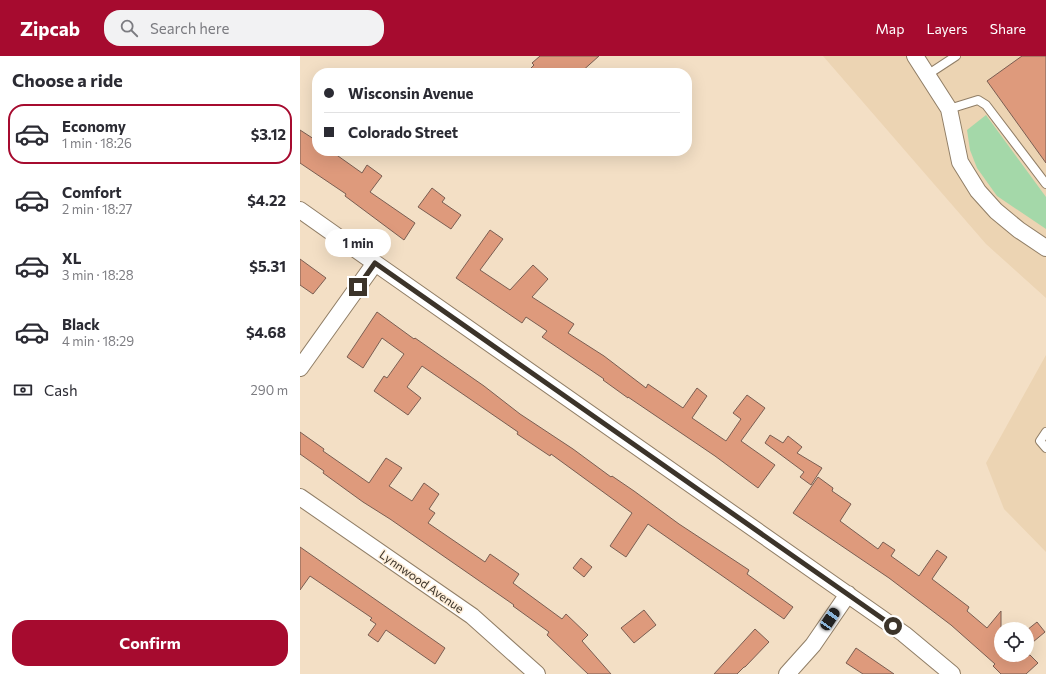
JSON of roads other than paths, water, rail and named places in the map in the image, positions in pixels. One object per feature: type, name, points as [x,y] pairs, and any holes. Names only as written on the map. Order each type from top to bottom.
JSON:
[{"type":"street","points":[[915,56],[949,109],[960,162],[978,191],[996,211],[1019,230],[1046,248]]},
{"type":"street","points":[[300,210],[848,594],[904,634],[952,674]]},
{"type":"street","points":[[300,368],[375,263]]},
{"type":"street","name":"Lynnwood Avenue","points":[[300,497],[472,616],[537,674]]},
{"type":"street","points":[[787,674],[813,645],[848,594]]},
{"type":"lane","points":[[927,75],[956,56]]},
{"type":"lane","points":[[949,109],[978,100],[986,105],[1046,184]]},
{"type":"lane","points":[[1046,432],[1040,441],[1046,448]]}]
